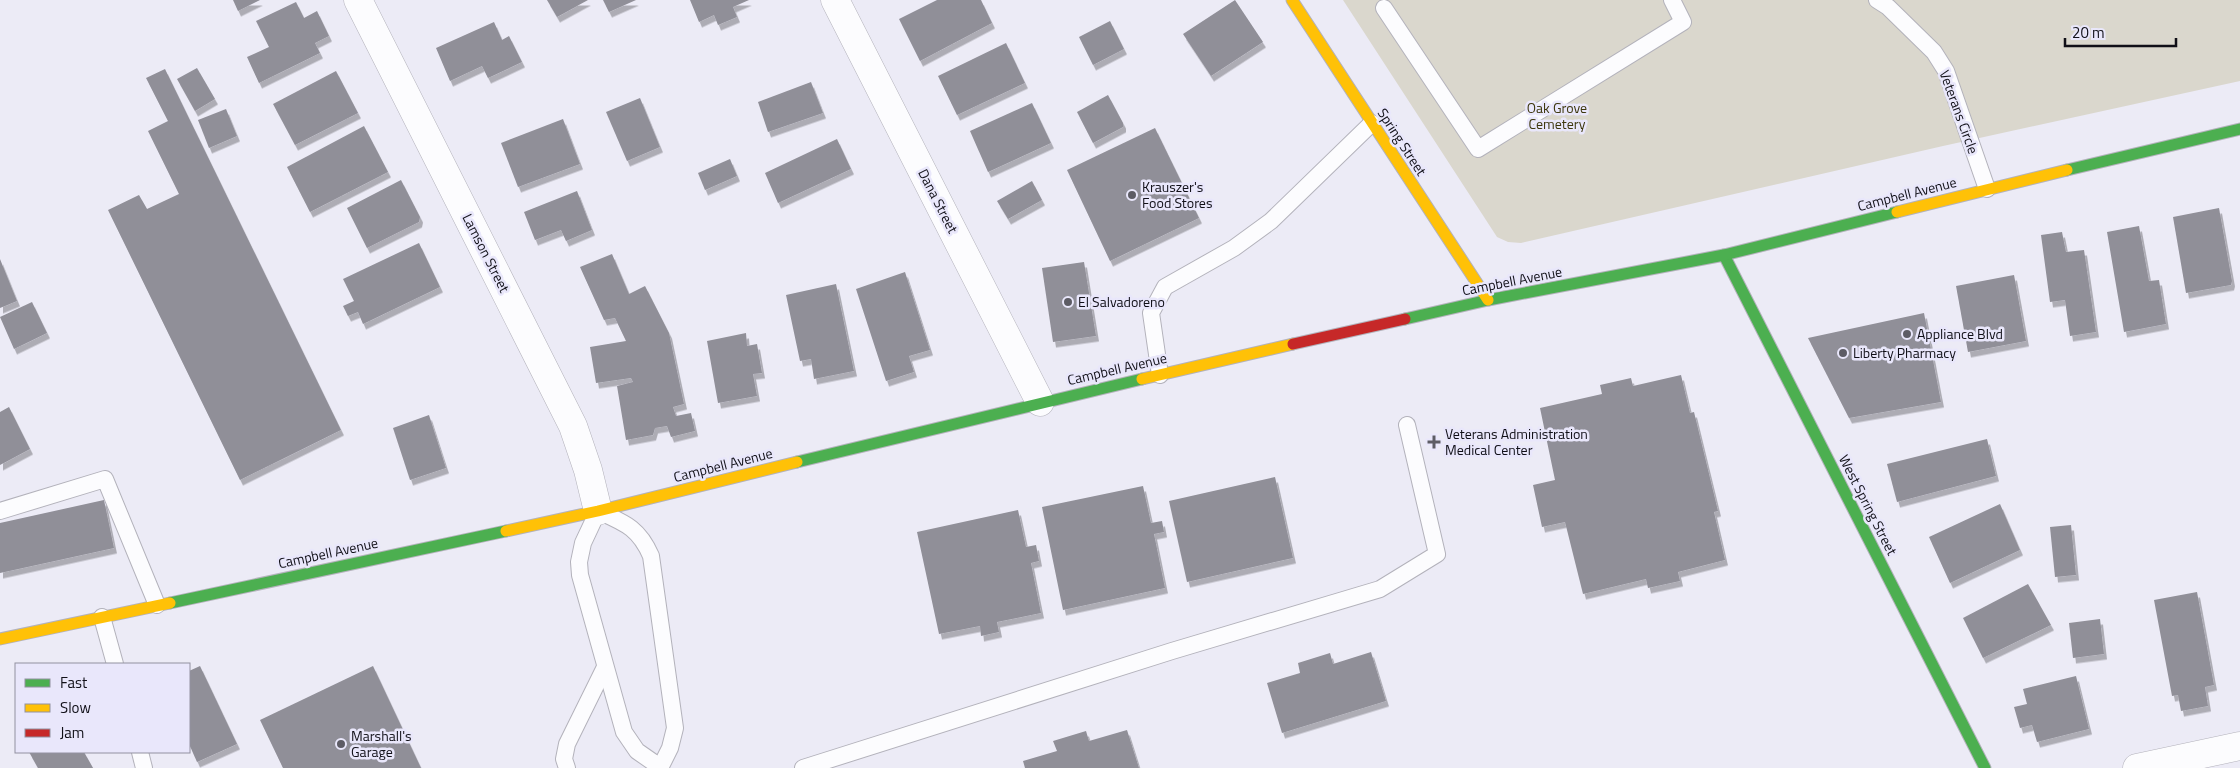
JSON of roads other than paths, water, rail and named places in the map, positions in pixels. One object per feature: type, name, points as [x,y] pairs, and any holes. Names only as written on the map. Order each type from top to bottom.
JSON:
[{"type":"main road","name":"Spring Street","points":[[1292,0],[1488,300]]},
{"type":"main road","name":"Campbell Avenue","points":[[0,639],[598,511],[1040,402],[1488,300],[1724,256],[1987,189],[2240,129]]},
{"type":"main road","name":"West Spring Street","points":[[1724,256],[1984,768]]},
{"type":"street","name":"Lamson Street","points":[[358,0],[573,426],[588,470],[598,511]]},
{"type":"street","name":"Dana Street","points":[[835,0],[1040,402]]},
{"type":"street","points":[[2137,768],[2240,746]]},
{"type":"lane","points":[[1386,3],[1478,150],[1683,22],[1672,0]]},
{"type":"lane","name":"Veterans Circle","points":[[1887,2],[1934,52],[1946,71],[1987,189]]},
{"type":"lane","points":[[1160,375],[1151,313],[1165,288],[1234,248],[1271,221],[1372,123]]},
{"type":"lane","points":[[803,768],[1172,651],[1380,589],[1437,554],[1407,426]]},
{"type":"lane","points":[[0,511],[105,479],[157,605]]},
{"type":"lane","points":[[598,511],[622,522],[643,538],[652,560],[675,728],[670,748],[660,767],[637,751],[627,738],[605,667],[579,571],[583,543],[598,511]]},
{"type":"lane","points":[[102,617],[115,663]]},
{"type":"lane","points":[[568,768],[564,759],[566,744],[605,667]]},
{"type":"lane","points":[[140,753],[144,768]]},
{"type":"place","name":"Krauszer's Food Stores","points":[[1132,195]]},
{"type":"place","name":"El Salvadoreno","points":[[1068,302]]},
{"type":"place","name":"Appliance Blvd","points":[[1907,334]]},
{"type":"place","name":"Liberty Pharmacy","points":[[1843,353]]},
{"type":"place","name":"Veterans Administration Medical Center","points":[[1434,442]]},
{"type":"place","name":"Marshall's Garage","points":[[341,744]]},
{"type":"park label","name":"Oak Grove Cemetery","points":[[1557,116]]}]
